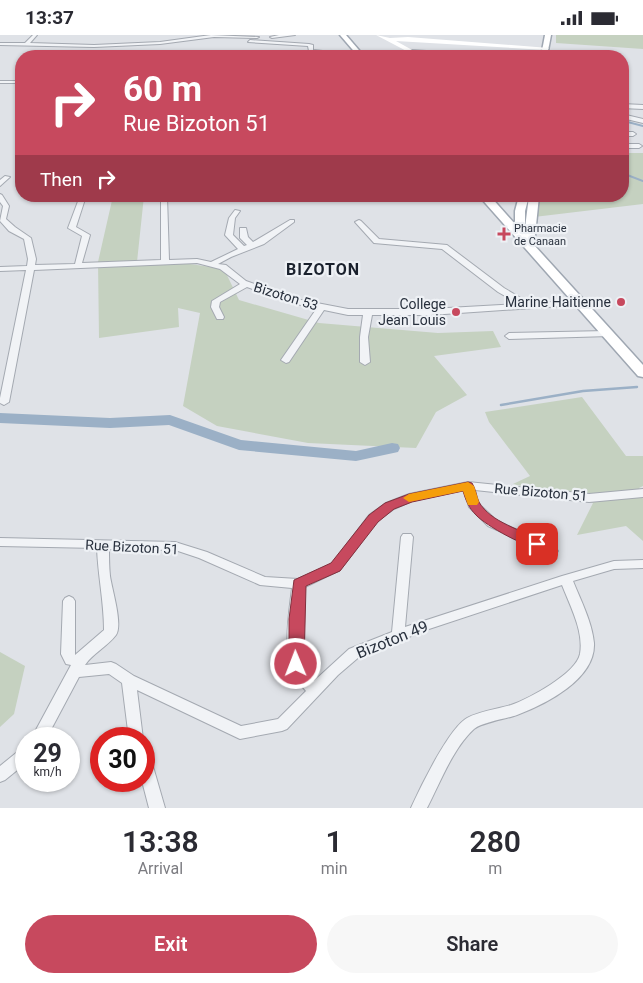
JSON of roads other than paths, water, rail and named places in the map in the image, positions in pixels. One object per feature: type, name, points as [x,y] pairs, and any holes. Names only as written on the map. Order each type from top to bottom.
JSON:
[{"type":"main road","points":[[343,35],[356,50]]},
{"type":"main road","points":[[546,48],[548,35]]},
{"type":"main road","points":[[551,50],[553,35]]},
{"type":"main road","points":[[489,202],[643,373]]},
{"type":"main road","points":[[520,235],[520,211],[522,202]]},
{"type":"main road","points":[[529,245],[533,202]]},
{"type":"main road","points":[[496,210],[504,213],[520,211]]},
{"type":"street","points":[[26,45],[35,35]]},
{"type":"street","points":[[0,44],[123,45],[221,35]]},
{"type":"street","points":[[206,36],[293,35]]},
{"type":"street","points":[[379,35],[407,50]]},
{"type":"street","points":[[123,36],[123,45]]},
{"type":"street","points":[[138,36],[138,44]]},
{"type":"street","points":[[390,41],[408,39],[546,48]]},
{"type":"street","points":[[250,41],[309,45],[311,50]]},
{"type":"street","points":[[0,82],[15,82]]},
{"type":"street","points":[[629,106],[643,107]]},
{"type":"street","points":[[629,118],[643,121]]},
{"type":"street","points":[[629,146],[639,146]]},
{"type":"street","points":[[0,183],[7,177]]},
{"type":"street","points":[[0,196],[6,206],[2,219],[12,229],[27,238],[30,263],[4,402]]},
{"type":"street","points":[[78,265],[86,235],[72,228],[81,202]]},
{"type":"street","points":[[164,202],[165,262]]},
{"type":"street","points":[[237,211],[232,218],[229,235],[242,249]]},
{"type":"street","points":[[214,263],[242,249],[253,246],[292,221]]},
{"type":"street","points":[[359,222],[377,241],[444,247],[501,290],[526,305]]},
{"type":"street","points":[[243,230],[244,238],[253,246]]},
{"type":"street","name":"Bizoton 53","points":[[0,269],[30,263],[78,265],[197,261],[214,263],[223,267],[246,284],[321,308],[368,313],[430,312],[578,303]]},
{"type":"street","points":[[220,317],[215,307],[216,301],[246,284]]},
{"type":"street","points":[[286,360],[321,308]]},
{"type":"street","points":[[364,362],[364,337],[368,313]]},
{"type":"street","points":[[509,336],[607,334]]},
{"type":"street","points":[[468,486],[473,504],[492,523],[552,551]]},
{"type":"street","name":"Rue Bizoton 51","points":[[0,542],[175,546],[203,555],[264,582],[299,583],[336,567],[373,519],[390,506],[409,498],[468,486],[589,498],[643,493]]},
{"type":"street","points":[[398,635],[407,537]]},
{"type":"street","points":[[44,727],[84,655],[101,643],[110,631],[110,603],[104,576],[103,544]]},
{"type":"street","name":"Bizoton 49","points":[[77,667],[112,667],[128,680],[240,733],[282,725],[354,653],[398,635],[566,579],[614,565],[643,564]]},
{"type":"street","points":[[419,808],[455,739],[463,730],[472,723],[538,702],[562,686],[583,664],[587,654],[586,633],[566,579]]},
{"type":"street","points":[[299,583],[296,619],[296,664],[303,679],[315,691]]},
{"type":"street","points":[[70,601],[68,654],[77,667]]},
{"type":"street","points":[[128,680],[134,727]]},
{"type":"street","points":[[0,777],[15,764]]},
{"type":"street","points":[[152,792],[157,808]]},
{"type":"waterway","points":[[629,122],[643,126]]},
{"type":"waterway","points":[[629,176],[643,181]]},
{"type":"waterway","points":[[501,405],[583,391],[637,387]]},
{"type":"waterway","points":[[0,418],[110,423],[141,423],[170,420],[239,445],[356,456],[392,448]]},
{"type":"place","name":"Pharmacie de Canaan","points":[[504,234]]},
{"type":"place","name":"Marine Haitienne","points":[[621,302]]},
{"type":"place","name":"College Jean Louis","points":[[456,312]]},
{"type":"district","name":"BIZOTON","points":[[323,269]]}]
